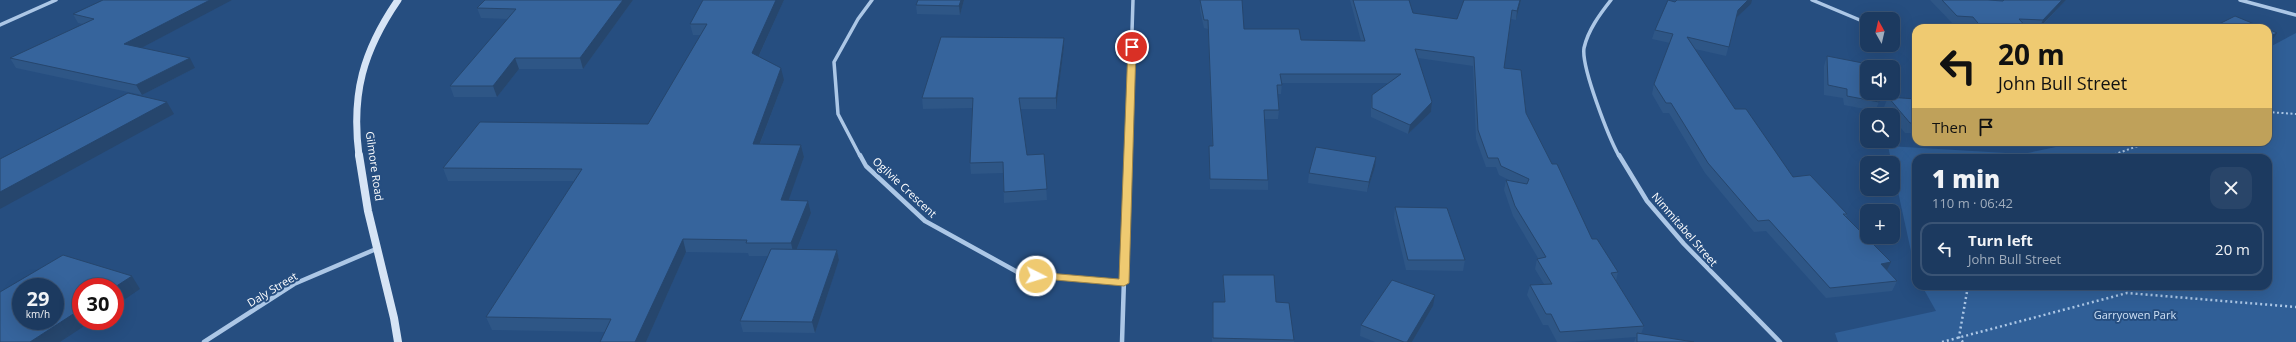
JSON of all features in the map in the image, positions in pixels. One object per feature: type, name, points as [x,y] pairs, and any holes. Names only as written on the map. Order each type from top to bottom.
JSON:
[{"type":"street","points":[[0,25],[56,0]]},
{"type":"street","name":"Gilmore Road","points":[[398,0],[387,15],[363,65],[356,93],[357,142],[376,249],[396,321],[398,342]]},
{"type":"street","name":"Ogilvie Crescent","points":[[872,0],[858,19],[834,62],[838,114],[866,166],[925,222],[1021,274],[1124,283]]},
{"type":"street","points":[[1122,342],[1134,0]]},
{"type":"street","name":"Nimmitabel Street","points":[[1611,0],[1596,20],[1584,49],[1592,89],[1611,142],[1647,201],[1684,244],[1780,342]]},
{"type":"street","points":[[1812,0],[1860,20]]},
{"type":"street","points":[[2240,0],[2296,15]]},
{"type":"street","name":"Daly Street","points":[[204,342],[294,284],[376,249]]},
{"type":"path","points":[[2272,112],[2296,114]]},
{"type":"path","points":[[2115,154],[2138,146]]},
{"type":"path","points":[[1963,342],[1959,337],[1967,290]]},
{"type":"path","points":[[1942,342],[2127,293],[2296,307]]},
{"type":"green space","name":"Garryowen Park","points":[[2296,33],[2296,342],[1838,342],[1835,333],[1936,311],[1924,290],[2272,290],[2272,154],[2023,154],[2061,146],[2272,146],[2272,46]]},
{"type":"green space","name":"Garryowen Park","points":[[1900,147],[2023,154],[1912,154],[1912,256],[1899,196],[1900,156],[1890,156],[1888,148],[1900,148]]},
{"type":"building","points":[[103,0],[210,0],[124,44],[190,58],[136,85],[10,58],[94,19],[73,14]]},
{"type":"building","points":[[485,0],[623,0],[580,58],[515,58],[493,86],[450,86],[516,9],[477,8]]},
{"type":"building","points":[[703,0],[776,0],[752,53],[781,68],[753,144],[801,145],[781,200],[808,201],[791,243],[746,243],[747,240],[683,239],[635,342],[600,342],[611,319],[486,317],[582,169],[443,168],[480,122],[648,124],[707,24],[690,24]]},
{"type":"building","points":[[918,0],[961,0],[959,6],[916,5]]},
{"type":"building","points":[[1200,0],[1242,0],[1244,29],[1299,29],[1301,40],[1365,41],[1353,0],[1409,0],[1413,13],[1457,19],[1464,0],[1520,0],[1517,11],[1512,10],[1504,68],[1521,70],[1526,113],[1552,164],[1557,164],[1592,239],[1597,239],[1618,272],[1611,273],[1644,326],[1560,332],[1551,314],[1546,314],[1530,285],[1552,284],[1537,259],[1546,257],[1515,206],[1506,180],[1527,184],[1529,179],[1501,166],[1498,158],[1488,158],[1478,130],[1474,57],[1415,49],[1432,102],[1410,125],[1372,108],[1372,95],[1401,74],[1280,74],[1282,85],[1277,85],[1279,110],[1264,110],[1268,180],[1210,179],[1209,146],[1213,146],[1208,20],[1204,20]]},
{"type":"building","points":[[1668,0],[1675,2],[1677,0],[1748,0],[1738,10],[1729,47],[1687,37],[1735,109],[1746,109],[1793,177],[1810,175],[1847,214],[1843,214],[1860,231],[1860,244],[1873,244],[1891,262],[1881,264],[1897,281],[1830,288],[1769,220],[1758,221],[1708,163],[1671,103],[1666,103],[1654,84],[1673,34],[1655,30]]},
{"type":"building","points":[[1942,0],[2062,0],[2043,20],[2019,19],[2023,24],[1979,24],[1973,17],[1957,16]]},
{"type":"building","points":[[2235,16],[2254,24],[2219,24]]},
{"type":"building","points":[[2272,31],[2277,33],[2272,35]]},
{"type":"building","points":[[941,37],[1064,38],[1056,98],[1019,98],[1027,155],[1044,154],[1047,189],[1004,192],[1003,162],[970,163],[973,98],[922,98]]},
{"type":"building","points":[[1827,56],[1860,62],[1860,98],[1847,96],[1847,89],[1828,85]]},
{"type":"building","points":[[128,93],[167,102],[0,192],[0,159]]},
{"type":"building","points":[[1900,98],[1912,99],[1912,123],[1910,123],[1900,111],[1900,108],[1897,108],[1891,100],[1900,100]]},
{"type":"building","points":[[1868,100],[1879,100],[1879,102]]},
{"type":"building","points":[[1316,147],[1376,157],[1369,182],[1309,173]]},
{"type":"building","points":[[1395,207],[1447,208],[1465,260],[1408,260]]},
{"type":"building","points":[[771,249],[837,250],[812,322],[740,321]]},
{"type":"building","points":[[63,255],[132,276],[124,281],[124,278],[72,278],[72,315],[64,320],[64,278],[24,278]]},
{"type":"building","points":[[1223,275],[1274,275],[1276,302],[1289,303],[1294,340],[1213,338],[1213,302],[1225,302]]},
{"type":"building","points":[[1392,280],[1435,295],[1407,342],[1361,325]]},
{"type":"building","points":[[12,285],[12,330],[49,330],[30,342],[0,342],[0,292]]},
{"type":"building","points":[[1637,333],[1694,342],[1637,342]]},
{"type":"route","points":[[1036,276],[1124,283],[1132,47]]}]
